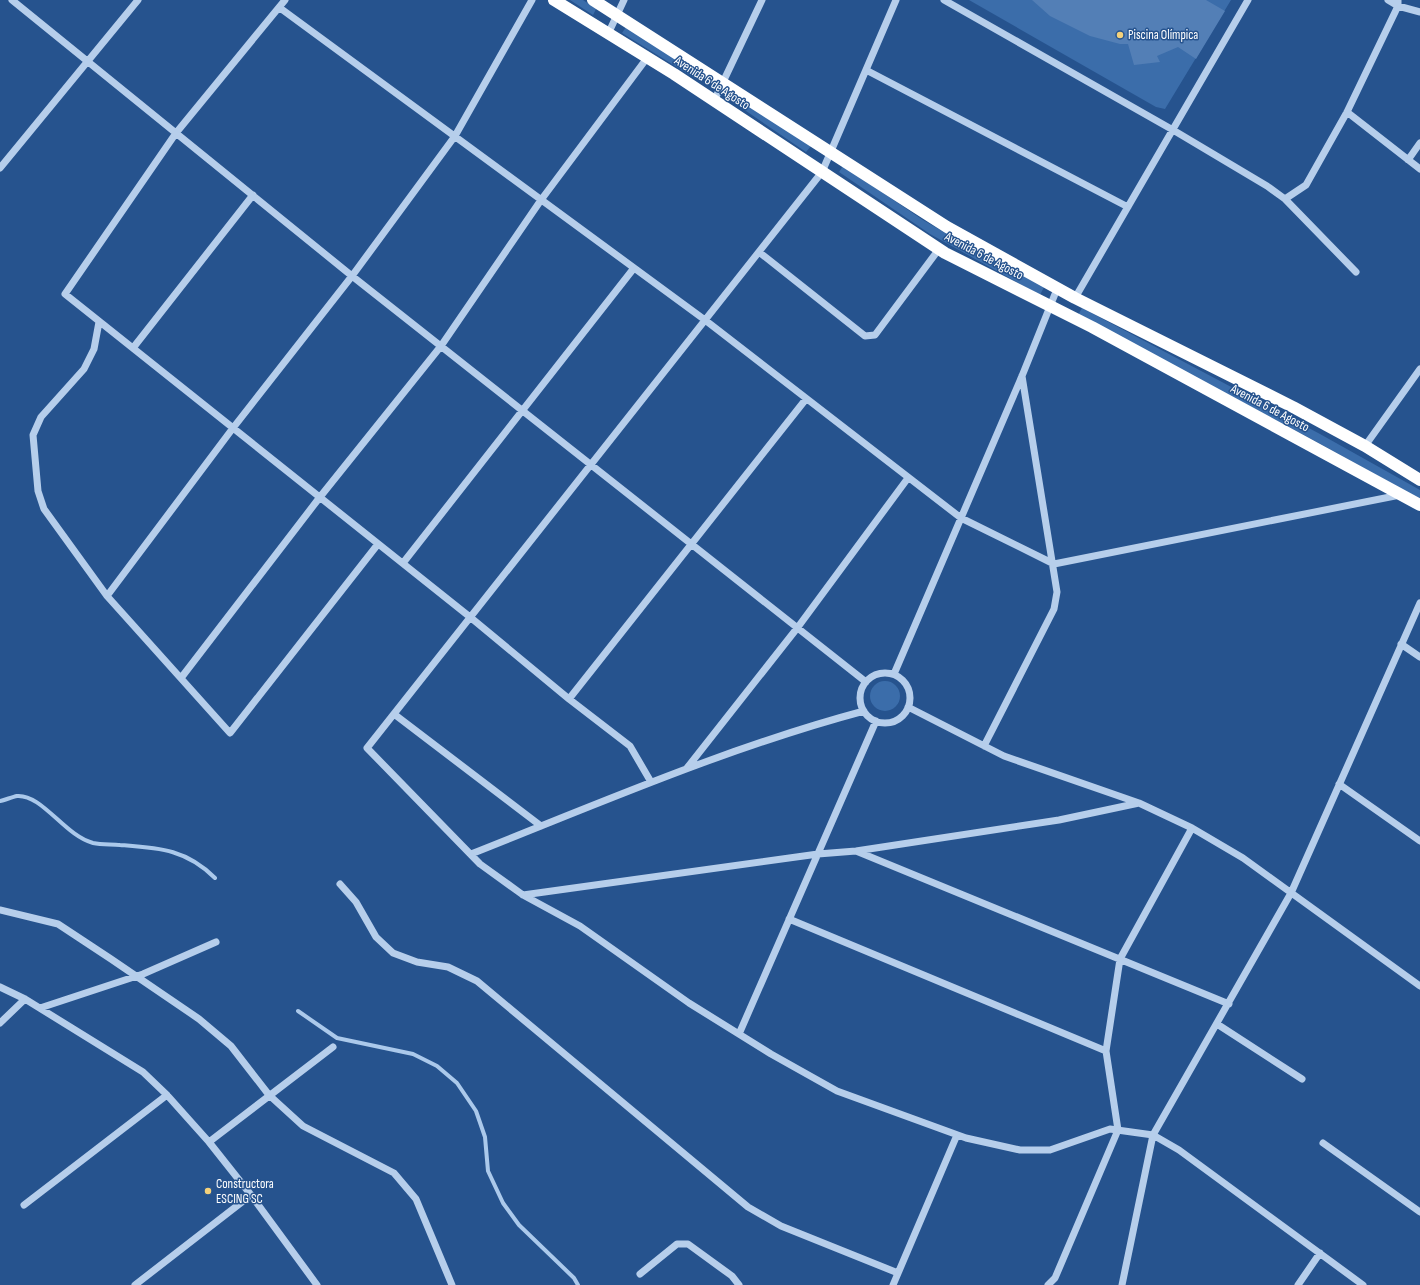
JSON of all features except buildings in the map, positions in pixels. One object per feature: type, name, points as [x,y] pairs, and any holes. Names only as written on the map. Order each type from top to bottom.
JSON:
[{"type":"highway","name":"Avenida 6 de Agosto","points":[[554,0],[714,100],[939,249],[1050,306],[1420,505]]},
{"type":"highway","name":"Avenida 6 de Agosto","points":[[593,0],[947,227],[1075,298],[1293,406],[1365,446],[1420,480]]},
{"type":"street","points":[[12,0],[352,276],[866,682]]},
{"type":"street","points":[[0,168],[138,0]]},
{"type":"street","points":[[285,0],[280,8],[176,133],[65,294],[470,617],[569,699],[630,746],[651,782]]},
{"type":"street","points":[[107,596],[233,428],[352,276],[455,136],[532,0]]},
{"type":"street","points":[[608,34],[624,0]]},
{"type":"street","points":[[714,100],[762,0]]},
{"type":"street","points":[[896,0],[822,172],[367,748],[480,864],[523,895],[580,926],[688,1003],[837,1091],[957,1135],[1020,1150],[1050,1150],[1110,1129],[1153,1135],[1179,1150],[1363,1285]]},
{"type":"street","points":[[944,0],[1173,130],[1286,199],[1356,272]]},
{"type":"street","points":[[1075,298],[1248,0]]},
{"type":"street","points":[[1388,0],[1420,12]]},
{"type":"street","points":[[1286,199],[1306,185],[1347,112],[1398,3]]},
{"type":"street","points":[[280,8],[705,320],[960,518],[1054,564],[1401,494]]},
{"type":"street","points":[[181,678],[320,497],[441,346],[542,200],[647,58]]},
{"type":"street","points":[[866,70],[1128,208]]},
{"type":"street","points":[[1347,112],[1420,170]]},
{"type":"street","points":[[1408,160],[1420,143]]},
{"type":"street","points":[[133,348],[253,196]]},
{"type":"street","points":[[759,252],[865,336],[875,335],[939,249]]},
{"type":"street","points":[[402,563],[634,268]]},
{"type":"street","points":[[894,674],[1022,376],[1057,288]]},
{"type":"street","points":[[99,322],[94,349],[84,369],[41,417],[33,435],[38,491],[44,509],[107,596],[230,733],[378,544]]},
{"type":"street","points":[[1365,446],[1420,369]]},
{"type":"street","points":[[984,746],[1054,609],[1057,592],[1054,564],[1022,376]]},
{"type":"street","points":[[569,699],[806,399]]},
{"type":"street","points":[[687,768],[798,627],[908,478]]},
{"type":"street","points":[[1122,1285],[1153,1135],[1218,1024],[1291,893],[1420,603]]},
{"type":"street","points":[[1401,644],[1420,658]]},
{"type":"street","points":[[879,674],[894,674],[907,684],[910,700],[908,707],[898,719],[884,723],[876,721],[864,712],[860,697],[866,682],[879,674]]},
{"type":"street","points":[[908,707],[1004,756],[1139,802],[1192,828],[1243,858],[1420,986]]},
{"type":"street","points":[[471,854],[687,768],[804,727],[864,712]]},
{"type":"street","points":[[394,714],[541,826]]},
{"type":"street","points":[[739,1034],[876,721]]},
{"type":"street","points":[[1339,784],[1420,841]]},
{"type":"street","points":[[523,895],[818,854],[856,851],[1059,820],[1139,802]]},
{"type":"street","points":[[1048,1285],[1055,1278],[1118,1130],[1106,1051],[1120,959],[1192,828]]},
{"type":"street","points":[[856,851],[1229,1004]]},
{"type":"street","points":[[340,884],[356,902],[376,937],[393,953],[417,962],[448,967],[477,981],[748,1207],[781,1226],[898,1273]]},
{"type":"street","points":[[0,910],[58,924],[136,976],[199,1020],[231,1046],[269,1096],[303,1126],[394,1173],[416,1199],[452,1285]]},
{"type":"street","points":[[789,919],[1106,1051]]},
{"type":"street","points":[[40,1008],[136,976],[216,942]]},
{"type":"street","points":[[0,988],[25,999],[143,1072],[167,1095],[209,1142],[251,1195],[317,1285]]},
{"type":"street","points":[[0,1022],[25,999]]},
{"type":"street","points":[[1218,1024],[1302,1079]]},
{"type":"street","points":[[209,1142],[333,1047]]},
{"type":"street","points":[[24,1205],[167,1095]]},
{"type":"street","points":[[893,1285],[957,1135]]},
{"type":"street","points":[[1323,1143],[1420,1212]]},
{"type":"street","points":[[135,1285],[251,1195]]},
{"type":"street","points":[[640,1274],[677,1244],[688,1244],[732,1276],[739,1285]]},
{"type":"street","points":[[1298,1285],[1320,1252]]},
{"type":"shaded area","points":[[570,0],[583,0],[596,9],[593,15]]},
{"type":"shaded area","name":"Piscina Olímpica","points":[[969,0],[1231,0],[1165,109],[1156,107]]},
{"type":"shaded area","points":[[626,27],[700,73],[696,79],[622,33]]},
{"type":"shaded area","points":[[734,94],[811,146],[806,152],[730,100]]},
{"type":"shaded area","points":[[843,166],[923,220],[985,256],[1044,287],[1040,295],[930,234],[839,172]]},
{"type":"shaded area","points":[[1082,308],[1320,434],[1420,490],[1420,499],[1317,442],[1078,315]]},
{"type":"shaded area","points":[[885,681],[896,685],[900,696],[896,707],[885,711],[874,707],[870,696],[874,685]]},
{"type":"waterway","points":[[0,801],[17,796],[26,797],[45,808],[83,839],[96,844],[147,847],[171,852],[193,861],[215,878]]},
{"type":"waterway","points":[[298,1011],[337,1038],[413,1054],[437,1066],[457,1083],[476,1111],[485,1137],[488,1171],[503,1203],[519,1225],[574,1278],[578,1285]]},
{"type":"place","name":"Piscina Olímpica","points":[[1120,35]]},
{"type":"place","name":"Constructora ESCING SC","points":[[208,1191]]}]
